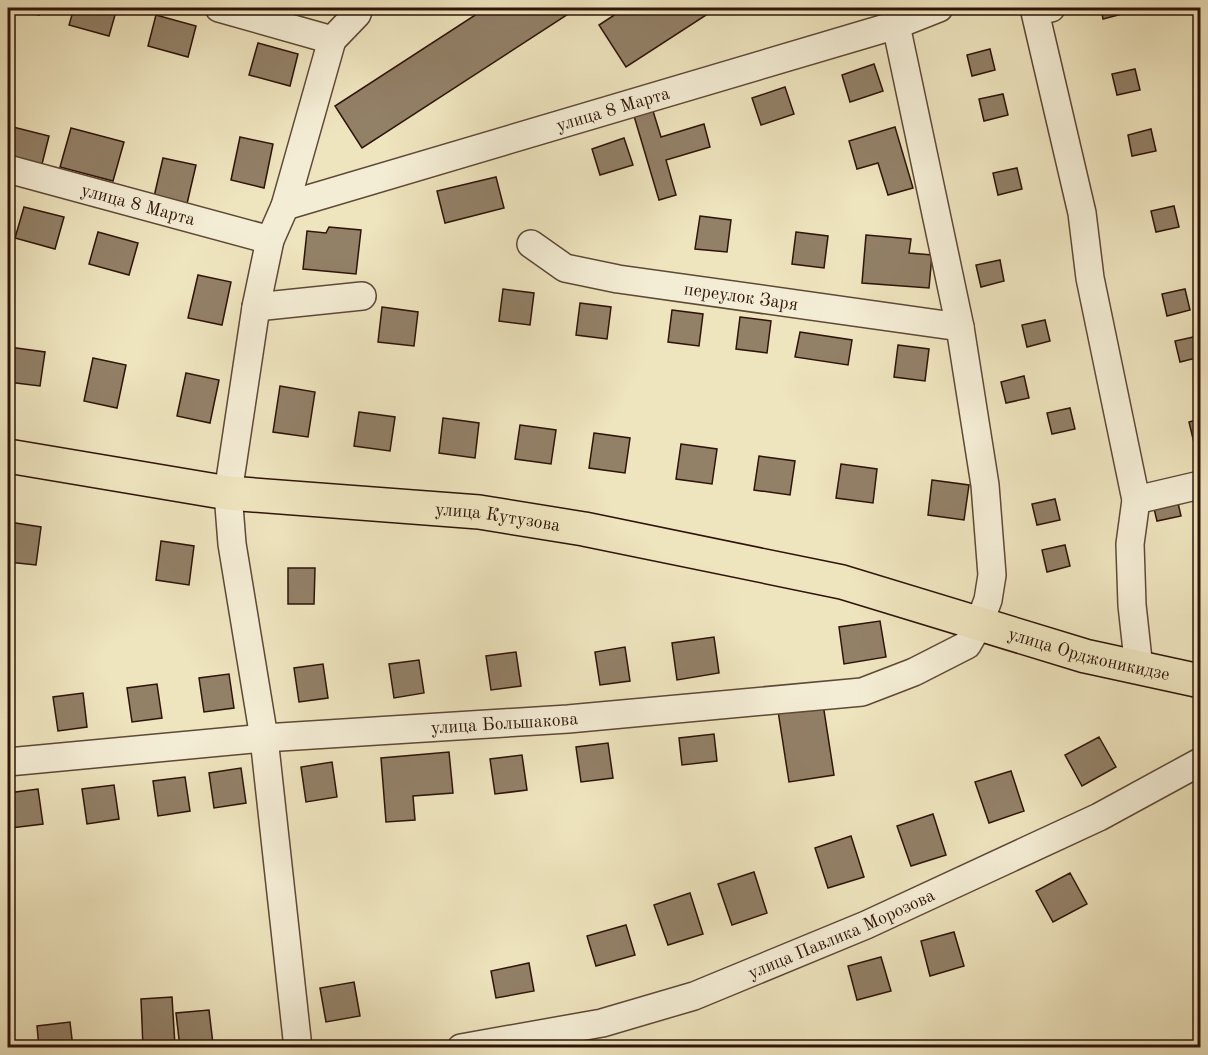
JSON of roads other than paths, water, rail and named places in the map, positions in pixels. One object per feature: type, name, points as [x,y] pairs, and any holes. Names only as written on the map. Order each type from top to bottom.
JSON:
[{"type":"main road","name":"улица Кутузова","points":[[8,456],[228,493],[479,512],[584,529],[842,582],[979,624]]},
{"type":"main road","name":"улица Орджоникидзе","points":[[979,624],[1085,657],[1200,681]]},
{"type":"street","points":[[219,8],[332,40]]},
{"type":"street","points":[[298,1047],[264,738],[232,544],[228,493],[256,307],[270,240],[285,206],[332,40],[357,14],[359,8]]},
{"type":"street","name":"улица 8 Марта","points":[[285,206],[896,25],[939,8]]},
{"type":"street","points":[[1051,8],[1035,12],[1082,213],[1090,278],[1136,500],[1130,544],[1132,605],[1139,669]]},
{"type":"street","points":[[896,25],[960,327],[985,485],[992,575],[979,624]]},
{"type":"street","name":"улица 8 Марта","points":[[8,169],[270,240]]},
{"type":"street","name":"переулок Заря","points":[[531,244],[565,268],[618,279],[960,327]]},
{"type":"street","points":[[256,307],[362,296]]},
{"type":"street","points":[[1136,500],[1200,485]]},
{"type":"street","name":"улица Большакова","points":[[8,762],[264,738],[568,719],[862,692],[946,657],[967,645],[979,624]]},
{"type":"street","name":"улица Павлика Морозова","points":[[461,1047],[602,1023],[694,996],[919,901],[1099,817],[1200,762]]}]
